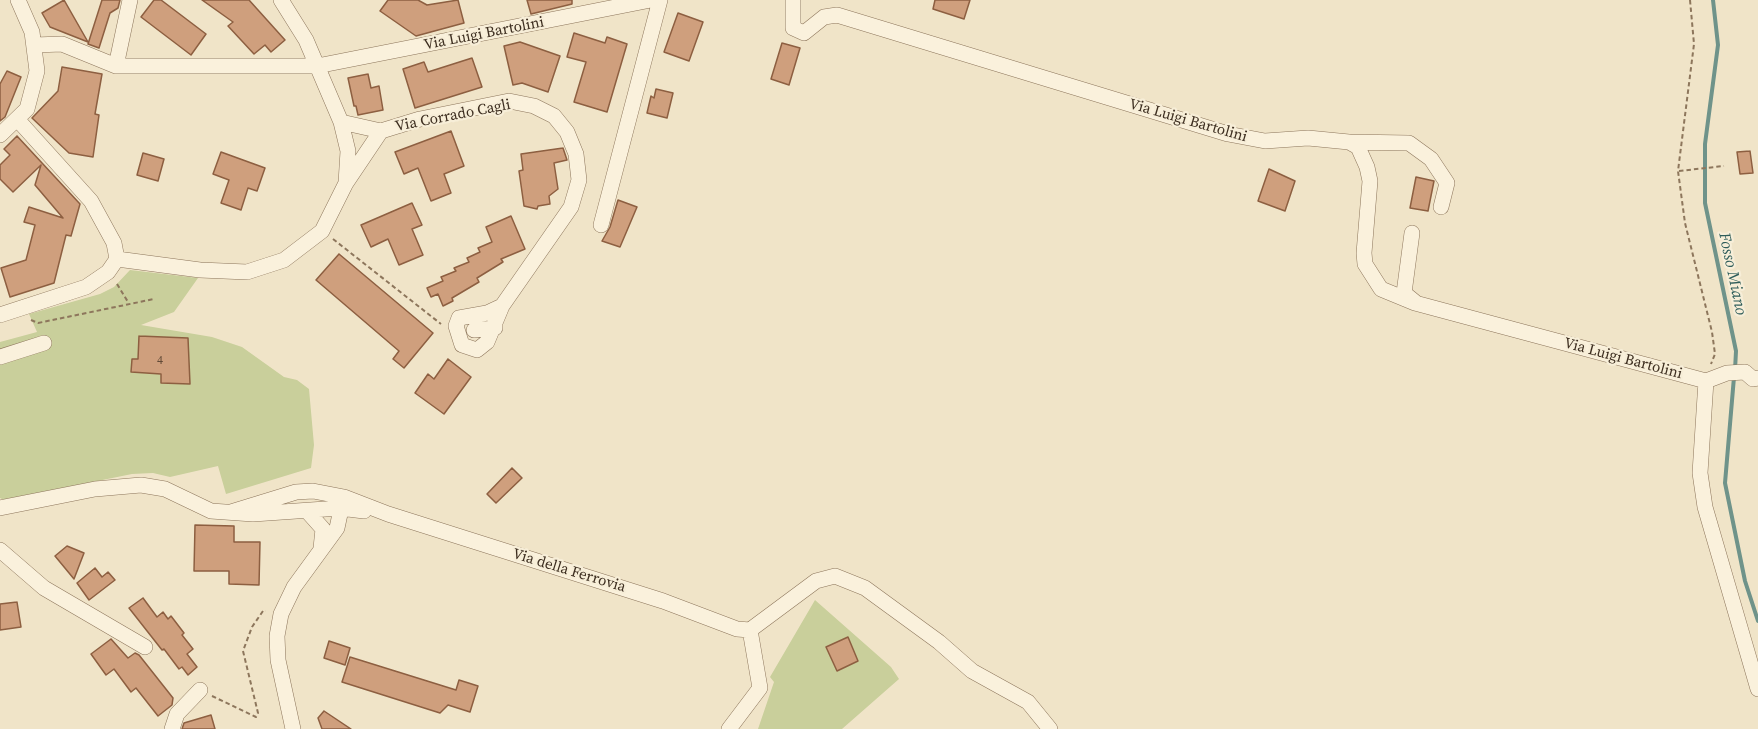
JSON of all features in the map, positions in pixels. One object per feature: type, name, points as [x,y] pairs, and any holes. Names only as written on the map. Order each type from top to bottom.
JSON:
[{"type":"street","points":[[0,135],[27,109],[37,71],[35,45],[18,0]]},
{"type":"street","points":[[116,66],[130,0]]},
{"type":"street","points":[[281,0],[306,40],[341,122]]},
{"type":"street","name":"Via Luigi Bartolini","points":[[35,45],[62,44],[116,66],[317,66],[651,0]]},
{"type":"street","points":[[601,225],[660,0]]},
{"type":"street","name":"Via Luigi Bartolini","points":[[793,0],[793,28],[804,33],[824,17],[837,15],[1228,134],[1265,141],[1308,138],[1349,142],[1358,147],[1364,156],[1370,181],[1365,264],[1381,289],[1415,303],[1706,381]]},
{"type":"street","name":"Via Corrado Cagli","points":[[346,183],[348,151],[341,122],[381,131],[420,119],[509,101],[534,106],[554,116],[567,132],[576,154],[579,180],[571,207],[502,306],[495,328],[487,342],[477,350],[462,345],[458,337]]},
{"type":"street","points":[[7,312],[86,287],[108,272],[117,259],[114,243],[91,201],[17,119]]},
{"type":"street","name":"Via Corrado Cagli","points":[[117,259],[200,270],[247,272],[284,260],[322,231],[346,183],[381,131]]},
{"type":"street","points":[[1349,142],[1409,143],[1431,159],[1447,183],[1441,207]]},
{"type":"street","points":[[1412,233],[1404,293],[1415,303]]},
{"type":"street","points":[[458,337],[456,326],[459,318],[487,313],[502,306]]},
{"type":"street","points":[[474,330],[495,328]]},
{"type":"street","points":[[0,357],[44,343]]},
{"type":"street","points":[[1751,375],[1727,373],[1706,381],[1700,472],[1705,507],[1758,689]]},
{"type":"street","name":"Via della Ferrovia","points":[[0,508],[95,489],[141,485],[165,489],[210,511],[307,511],[342,503]]},
{"type":"street","points":[[313,491],[307,511],[323,529],[321,548]]},
{"type":"street","name":"Via della Ferrovia","points":[[231,512],[280,496],[313,491],[342,503],[388,514],[653,598],[736,628],[750,630]]},
{"type":"street","points":[[294,729],[278,660],[277,636],[281,614],[294,587],[337,528],[342,503]]},
{"type":"street","points":[[0,550],[44,588],[145,647]]},
{"type":"street","points":[[729,729],[760,688],[750,630],[816,581],[835,576],[865,588],[939,642],[972,671],[1028,702],[1050,729]]},
{"type":"street","points":[[172,729],[177,714],[200,690]]},
{"type":"path","points":[[1690,0],[1694,44],[1678,171],[1685,224],[1712,332],[1714,354],[1706,381]]},
{"type":"path","points":[[1678,171],[1724,166]]},
{"type":"path","points":[[322,231],[458,337]]},
{"type":"path","points":[[108,272],[128,302]]},
{"type":"path","points":[[7,312],[38,323],[154,298]]},
{"type":"path","points":[[200,690],[256,717],[258,713],[243,651],[252,627],[263,611],[281,614]]},
{"type":"green space","points":[[130,270],[198,278],[174,312],[141,325],[212,337],[242,347],[284,377],[297,380],[309,389],[314,445],[311,468],[226,494],[218,466],[170,477],[153,473],[132,474],[4,500],[0,498],[0,342],[37,332],[29,314],[100,294],[114,287]]},
{"type":"green space","points":[[815,600],[891,667],[899,679],[842,729],[758,729],[774,682],[770,677]]},
{"type":"building","points":[[64,0],[88,42],[50,27],[42,13]]},
{"type":"building","points":[[102,0],[120,0],[118,8],[110,13],[99,48],[88,44]]},
{"type":"building","points":[[154,0],[161,0],[206,34],[191,55],[141,17]]},
{"type":"building","points":[[202,0],[249,0],[285,40],[271,52],[265,45],[254,54],[228,26],[233,22]]},
{"type":"building","points":[[388,0],[418,0],[427,5],[458,0],[464,23],[416,36],[380,11]]},
{"type":"building","points":[[527,0],[572,0],[572,4],[531,14]]},
{"type":"building","points":[[935,0],[970,0],[964,19],[933,9]]},
{"type":"building","points":[[678,13],[703,22],[689,61],[664,52]]},
{"type":"building","points":[[574,33],[605,43],[607,37],[627,44],[607,112],[574,102],[586,62],[567,57]]},
{"type":"building","points":[[520,42],[560,56],[548,92],[522,83],[513,85],[504,46]]},
{"type":"building","points":[[782,43],[800,48],[789,85],[771,79]]},
{"type":"building","points":[[472,58],[482,87],[415,108],[403,69],[424,62],[428,72]]},
{"type":"building","points":[[62,67],[102,74],[95,114],[99,115],[93,157],[69,153],[32,118],[58,91]]},
{"type":"building","points":[[7,71],[21,77],[5,117],[0,121],[0,84]]},
{"type":"building","points":[[368,74],[371,88],[379,86],[383,110],[358,115],[348,78]]},
{"type":"building","points":[[656,89],[673,93],[667,118],[647,113],[651,96],[654,98]]},
{"type":"building","points":[[451,131],[464,166],[444,174],[451,193],[431,201],[418,168],[404,174],[395,152]]},
{"type":"building","points":[[17,136],[80,204],[71,236],[66,235],[54,283],[10,297],[1,268],[26,260],[35,225],[24,222],[29,207],[63,218],[35,185],[41,165],[13,192],[0,179],[0,165],[10,155],[4,149]]},
{"type":"building","points":[[563,148],[567,160],[554,163],[558,189],[549,196],[550,204],[538,206],[537,209],[524,206],[519,171],[523,170],[521,154]]},
{"type":"building","points":[[1750,151],[1753,173],[1740,174],[1737,152]]},
{"type":"building","points":[[221,152],[265,168],[257,191],[248,188],[241,210],[221,203],[229,180],[213,174]]},
{"type":"building","points":[[143,153],[164,159],[158,181],[137,175]]},
{"type":"building","points":[[1269,169],[1295,181],[1285,211],[1258,201]]},
{"type":"building","points":[[1416,177],[1434,181],[1428,211],[1410,208]]},
{"type":"building","points":[[618,200],[637,207],[620,247],[602,241],[610,227]]},
{"type":"building","points":[[412,203],[422,225],[412,229],[423,255],[399,265],[388,239],[371,247],[361,225]]},
{"type":"building","points":[[511,216],[525,249],[501,259],[503,262],[477,278],[479,282],[452,298],[453,301],[443,306],[438,294],[431,297],[427,288],[443,281],[441,277],[456,271],[454,268],[469,262],[467,258],[480,252],[478,248],[492,242],[486,227]]},
{"type":"building","points":[[339,254],[433,333],[404,368],[393,359],[399,351],[316,280]]},
{"type":"building","points":[[139,336],[188,338],[190,384],[161,383],[161,374],[131,372],[132,359],[138,359]]},
{"type":"building","points":[[448,359],[471,377],[444,414],[415,393],[428,374],[434,379]]},
{"type":"building","points":[[512,468],[522,478],[496,503],[487,494]]},
{"type":"building","points":[[195,525],[234,526],[234,542],[260,542],[259,585],[229,584],[229,571],[194,571]]},
{"type":"building","points":[[67,546],[84,553],[74,579],[55,556]]},
{"type":"building","points":[[95,568],[102,577],[108,572],[115,580],[89,600],[77,583]]},
{"type":"building","points":[[143,598],[157,617],[163,612],[168,619],[171,616],[184,633],[182,635],[193,649],[187,654],[197,667],[188,675],[182,667],[179,669],[164,649],[162,650],[129,608]]},
{"type":"building","points":[[17,602],[21,627],[0,630],[0,604]]},
{"type":"building","points":[[848,637],[858,661],[837,671],[826,647]]},
{"type":"building","points":[[111,639],[128,658],[135,653],[139,655],[173,698],[172,705],[158,716],[136,688],[131,692],[114,669],[106,675],[91,654]]},
{"type":"building","points":[[329,641],[350,648],[345,665],[324,658]]},
{"type":"building","points":[[350,657],[456,690],[459,680],[478,686],[470,712],[448,705],[440,713],[342,682]]},
{"type":"building","points":[[324,711],[351,729],[322,729],[318,718]]},
{"type":"building","points":[[211,715],[215,729],[182,729],[184,723]]},
{"type":"waterway","name":"Fosso Miano","points":[[1713,0],[1718,45],[1705,144],[1705,203],[1736,351],[1735,370]]},
{"type":"waterway","name":"Fosso Miano","points":[[1734,377],[1725,483],[1745,581],[1758,621]]}]
